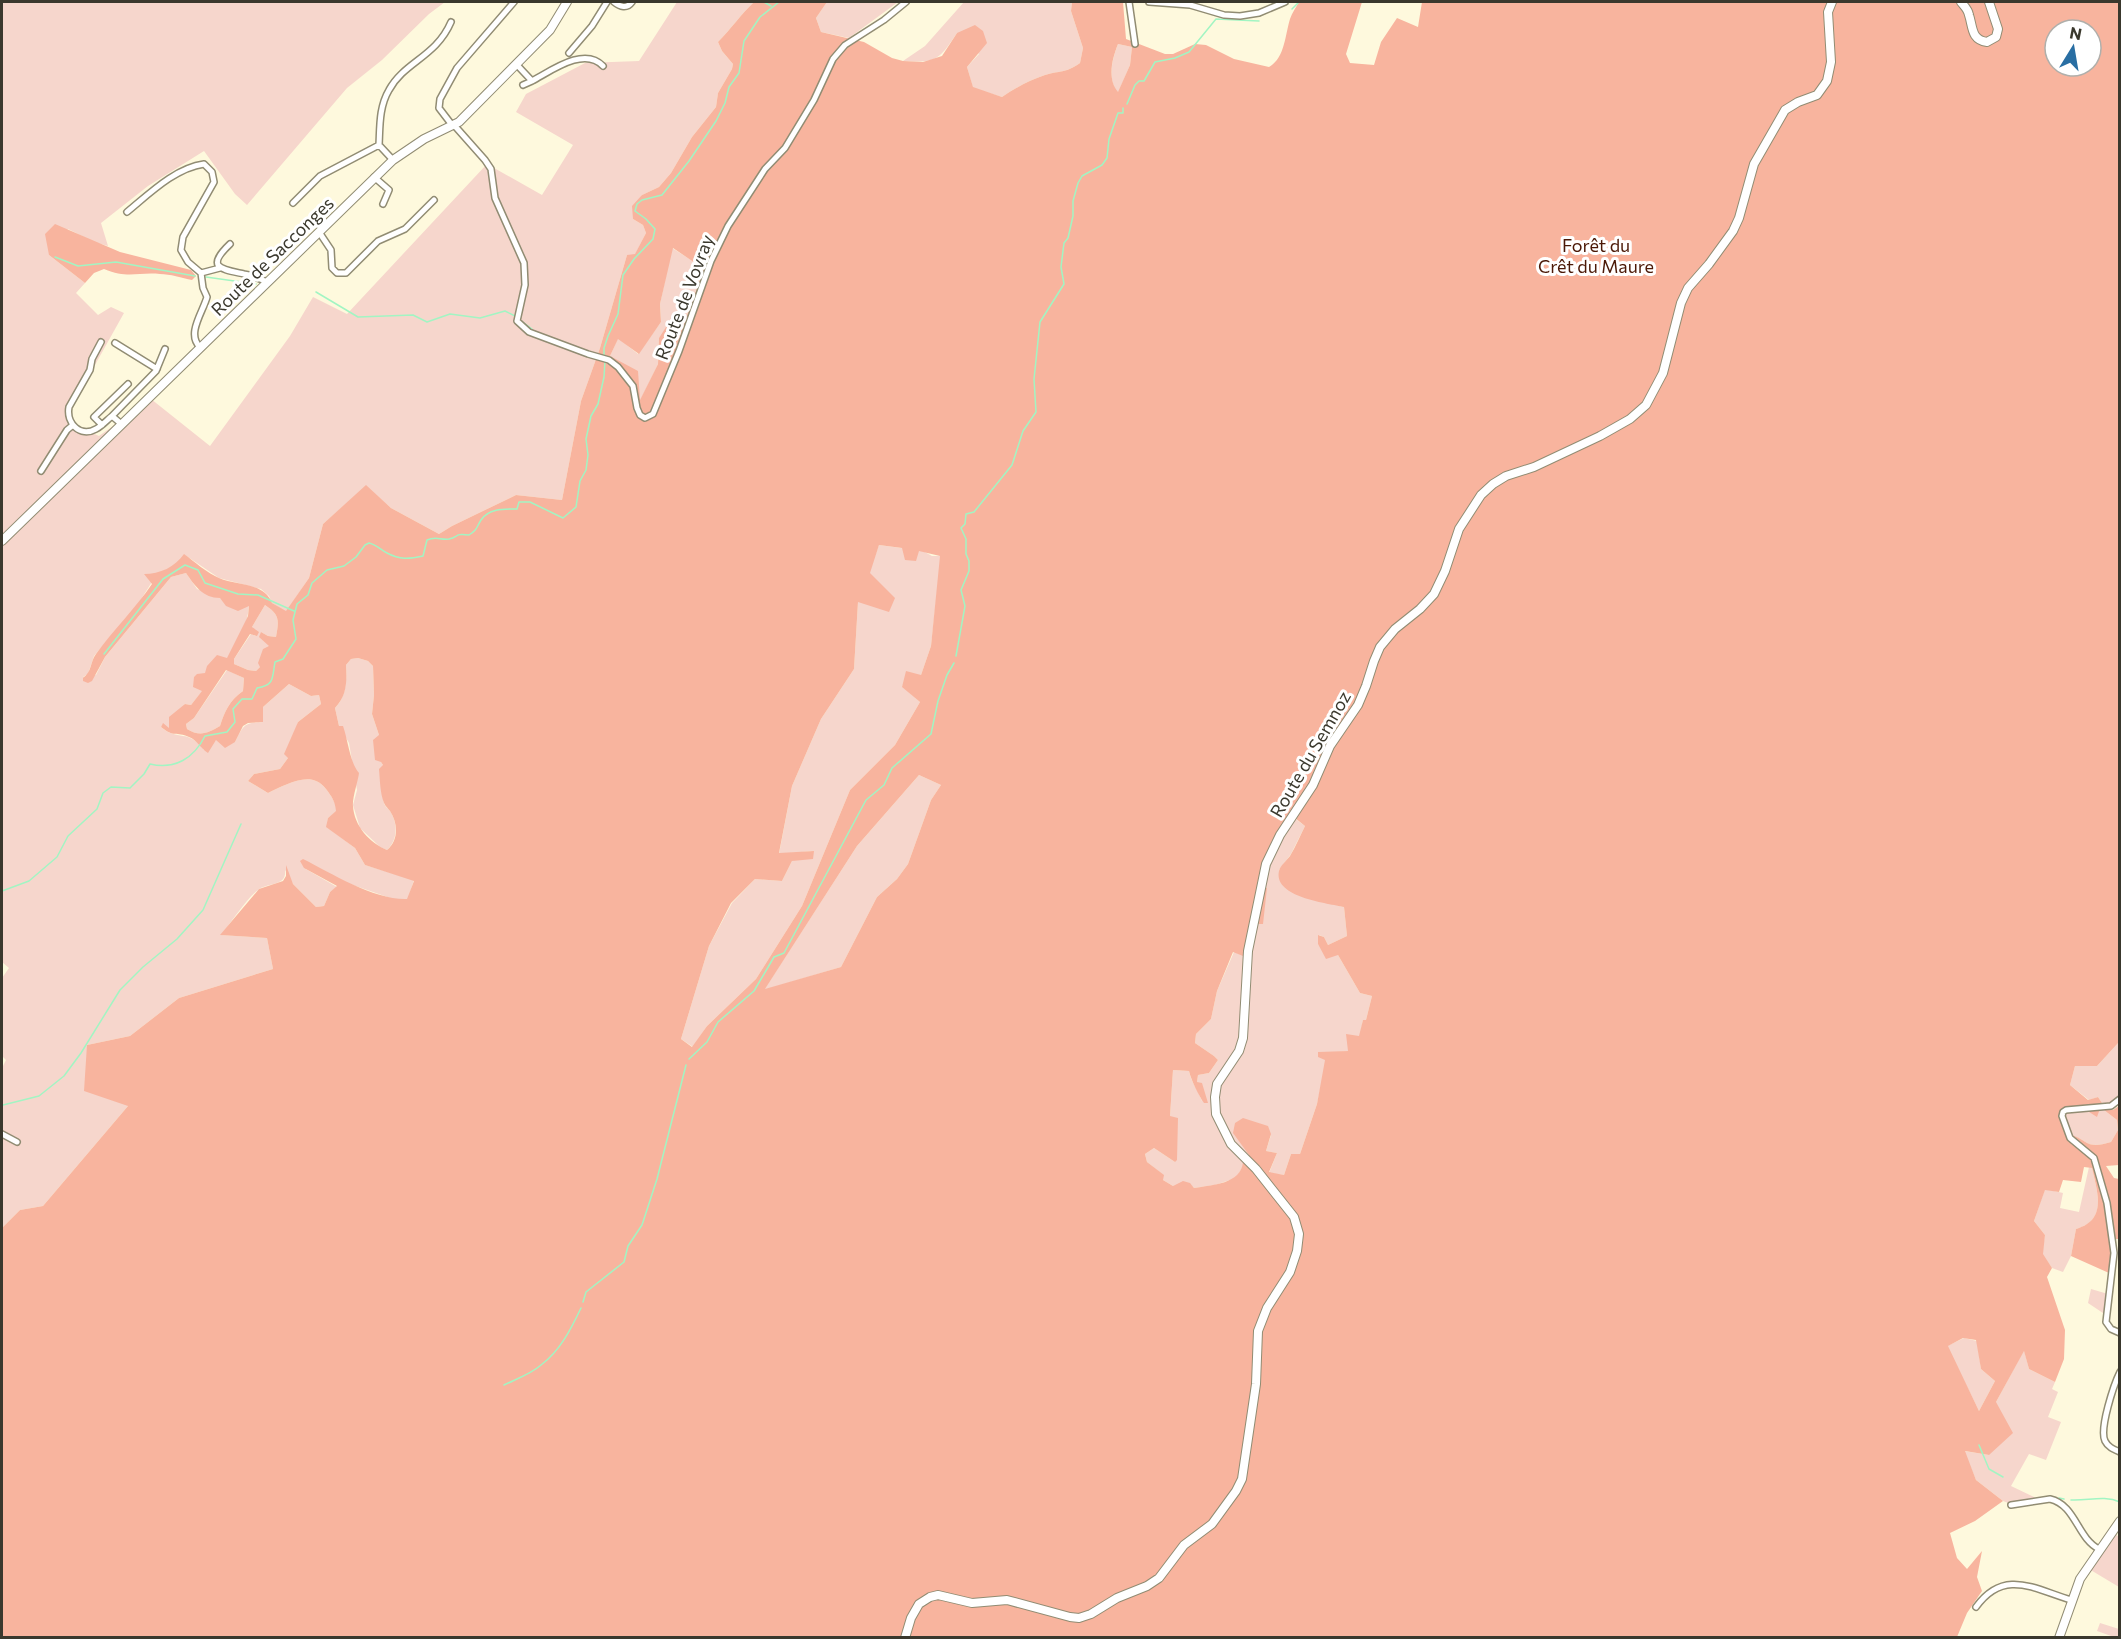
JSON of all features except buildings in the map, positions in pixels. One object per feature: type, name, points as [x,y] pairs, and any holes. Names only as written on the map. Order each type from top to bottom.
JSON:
[{"type":"main road","name":"Route de Sacconges","points":[[2,541],[374,177],[393,160],[424,139],[460,121],[550,30],[567,2]]},
{"type":"main road","name":"Route du Semnoz","points":[[905,1638],[910,1618],[919,1604],[938,1595],[972,1603],[1007,1600],[1060,1616],[1085,1616],[1153,1582],[1167,1569],[1184,1545],[1212,1524],[1236,1491],[1243,1473],[1256,1384],[1258,1331],[1267,1308],[1290,1272],[1299,1242],[1298,1227],[1290,1212],[1256,1169],[1232,1144],[1219,1123],[1214,1105],[1217,1084],[1239,1051],[1242,1042],[1248,951],[1262,878],[1269,857],[1280,835],[1313,785],[1330,746],[1358,705],[1380,647],[1395,628],[1420,609],[1434,594],[1445,571],[1459,529],[1481,495],[1506,476],[1547,461],[1616,427],[1639,411],[1652,396],[1663,373],[1681,303],[1688,288],[1733,231],[1739,218],[1754,164],[1785,110],[1817,95],[1827,81],[1831,62],[1828,12],[1832,2]]},
{"type":"main road","points":[[1961,2],[1969,14],[1973,33],[1977,39],[1987,42],[1996,38],[1998,29],[1989,2]]},
{"type":"main road","points":[[2059,1638],[2080,1579],[2120,1521]]},
{"type":"street","points":[[453,125],[439,108],[442,94],[456,68],[514,2]]},
{"type":"street","points":[[569,53],[592,26],[608,2]]},
{"type":"street","points":[[614,2],[623,7],[632,2]]},
{"type":"street","name":"Route de Vovray","points":[[453,125],[485,160],[491,170],[495,198],[524,263],[525,285],[517,321],[529,332],[606,360],[627,376],[633,386],[640,415],[645,418],[650,417],[679,351],[711,261],[728,226],[751,188],[785,148],[814,100],[832,59],[845,45],[884,21],[906,2]]},
{"type":"street","points":[[1129,2],[1135,44]]},
{"type":"street","points":[[1149,2],[1190,5],[1224,15],[1240,16],[1259,13],[1285,2]]},
{"type":"street","points":[[393,160],[379,145],[382,108],[388,91],[400,75],[436,46],[451,22]]},
{"type":"street","points":[[523,85],[579,59],[596,60],[603,66]]},
{"type":"street","points":[[517,65],[532,81]]},
{"type":"street","points":[[293,203],[320,176],[379,145]]},
{"type":"street","points":[[127,212],[158,187],[193,166],[204,164],[212,172],[214,182],[183,237],[181,250],[188,262],[201,273],[207,297],[194,334],[196,343],[200,347]]},
{"type":"street","points":[[374,177],[389,190],[383,204]]},
{"type":"street","points":[[319,232],[331,250],[332,268],[337,273],[346,273],[378,241],[405,229],[434,200]]},
{"type":"street","points":[[220,268],[219,257],[230,244]]},
{"type":"street","points":[[201,273],[220,268],[249,274],[267,282]]},
{"type":"street","points":[[101,342],[92,359],[90,369],[69,407],[70,423],[78,430],[89,432],[102,426],[157,369],[165,349]]},
{"type":"street","points":[[115,344],[157,369]]},
{"type":"street","points":[[102,426],[94,417],[128,384]]},
{"type":"street","points":[[111,416],[119,422]]},
{"type":"street","points":[[41,471],[67,430],[73,425]]},
{"type":"street","points":[[2120,1099],[2111,1107],[2072,1108],[2063,1112],[2062,1116],[2070,1138],[2094,1158],[2107,1203],[2114,1253],[2106,1322],[2111,1329],[2120,1333]]},
{"type":"street","points":[[2,1134],[17,1142]]},
{"type":"street","points":[[2120,1372],[2112,1391],[2103,1432],[2104,1440],[2111,1448],[2120,1452]]},
{"type":"street","points":[[2011,1505],[2056,1500],[2074,1518],[2090,1545],[2099,1550]]},
{"type":"street","points":[[1976,1607],[1999,1585],[2006,1583],[2026,1586],[2071,1600]]},
{"type":"shaded area","points":[[2,2],[445,2],[429,14],[382,60],[347,88],[247,205],[235,194],[204,151],[148,186],[101,223],[108,246],[68,229],[49,255],[85,283],[76,293],[98,315],[111,307],[124,313],[67,415],[74,425],[99,436],[151,399],[210,446],[290,336],[313,297],[347,314],[487,164],[542,195],[573,145],[516,112],[526,94],[585,63],[639,61],[677,2],[754,2],[718,42],[733,64],[718,93],[716,107],[692,137],[671,173],[659,187],[642,195],[633,219],[643,225],[646,233],[635,255],[627,255],[600,348],[581,401],[562,500],[516,495],[439,534],[391,508],[366,486],[323,524],[309,578],[286,612],[272,603],[269,596],[261,589],[219,578],[185,555],[178,564],[157,574],[138,604],[94,656],[88,674],[83,677],[96,675],[105,657],[171,577],[186,573],[197,589],[249,606],[242,633],[228,659],[191,705],[185,704],[169,729],[163,724],[161,727],[173,734],[193,739],[204,750],[217,739],[235,742],[245,726],[263,722],[263,707],[289,684],[311,696],[319,695],[321,704],[298,722],[288,758],[280,769],[254,774],[248,781],[268,793],[298,780],[306,779],[320,783],[332,797],[337,811],[328,818],[327,827],[355,848],[365,865],[414,880],[408,899],[396,900],[304,868],[337,887],[330,892],[324,906],[316,907],[293,884],[285,870],[285,875],[280,882],[262,888],[253,894],[221,935],[267,938],[273,969],[179,998],[130,1036],[87,1045],[128,1106],[43,1206],[20,1210],[2,1228],[2,1068],[6,1060],[2,1056],[2,978],[9,968],[2,962]]},
{"type":"shaded area","points":[[827,2],[898,2],[849,38],[821,32],[816,18]]},
{"type":"shaded area","points":[[964,2],[1072,2],[1071,11],[1083,48],[1080,63],[1066,70],[1034,79],[1002,97],[973,88],[967,67],[979,54],[957,33],[946,49],[936,58],[923,61],[903,61],[925,46]]},
{"type":"shaded area","points":[[1118,44],[1132,47],[1130,65],[1118,93],[1113,82],[1112,63]]},
{"type":"shaded area","points":[[672,248],[704,268],[683,326],[659,338],[658,364],[640,401],[610,356],[618,338],[638,354],[661,322],[660,304]]},
{"type":"shaded area","points":[[879,545],[941,556],[931,646],[921,675],[902,686],[920,702],[895,745],[850,790],[802,906],[756,979],[707,1026],[693,1047],[681,1039],[709,946],[732,903],[755,879],[782,881],[792,861],[813,851],[779,854],[792,786],[821,719],[854,669],[858,602]]},
{"type":"shaded area","points":[[265,605],[276,615],[278,626],[276,637],[261,632],[270,646],[260,667],[256,671],[248,670],[234,664],[234,659],[251,634],[256,636],[252,627]]},
{"type":"shaded area","points":[[358,658],[368,661],[373,666],[372,714],[379,735],[383,765],[383,799],[385,806],[393,816],[395,826],[395,836],[387,850],[380,847],[360,828],[353,805],[357,790],[349,743],[339,726],[335,708],[342,699],[345,688],[346,665],[351,659]]},
{"type":"shaded area","points":[[227,670],[244,678],[243,691],[228,707],[220,726],[204,733],[196,733],[187,729],[186,724],[194,718]]},
{"type":"shaded area","points":[[919,775],[941,785],[931,800],[908,864],[897,879],[877,897],[841,967],[764,990],[857,846]]},
{"type":"shaded area","points":[[1289,814],[1305,826],[1291,854],[1279,870],[1304,897],[1344,907],[1347,936],[1328,945],[1324,937],[1319,935],[1318,944],[1338,955],[1360,993],[1372,996],[1366,1020],[1363,1020],[1360,1037],[1349,1051],[1328,1053],[1317,1104],[1300,1154],[1291,1154],[1284,1175],[1269,1173],[1277,1153],[1266,1151],[1271,1135],[1250,1155],[1236,1178],[1215,1185],[1194,1188],[1189,1183],[1173,1186],[1163,1180],[1163,1175],[1147,1162],[1145,1154],[1154,1148],[1175,1162],[1170,1116],[1173,1070],[1189,1071],[1202,1101],[1197,1082],[1198,1075],[1209,1073],[1218,1060],[1195,1043],[1196,1034],[1211,1019],[1217,991],[1234,952],[1243,955],[1252,924],[1260,871],[1270,843]]},
{"type":"shaded area","points":[[2119,1042],[2118,1096],[2111,1104],[2102,1103],[2098,1097],[2089,1100],[2070,1085],[2075,1066],[2097,1066]]},
{"type":"shaded area","points":[[2101,1109],[2117,1120],[2118,1130],[2111,1142],[2095,1145],[2065,1134],[2060,1114]]},
{"type":"shaded area","points":[[2089,1167],[2092,1168],[2098,1204],[2093,1219],[2076,1229],[2071,1256],[2063,1272],[2052,1268],[2042,1254],[2045,1235],[2034,1221],[2045,1189],[2063,1193],[2060,1208],[2079,1212]]},
{"type":"shaded area","points":[[2091,1289],[2108,1294],[2106,1315],[2088,1303]]},
{"type":"shaded area","points":[[1964,1338],[1977,1341],[1981,1369],[1995,1381],[1979,1411],[1947,1346]]},
{"type":"shaded area","points":[[2024,1350],[2029,1369],[2055,1382],[2052,1389],[2058,1392],[2048,1417],[2061,1422],[2046,1460],[2029,1454],[2011,1486],[2038,1499],[2011,1504],[2003,1501],[1976,1480],[1964,1451],[1989,1455],[1996,1402]]},
{"type":"shaded area","points":[[2115,1534],[2119,1537],[2119,1587],[2089,1569]]},
{"type":"shaded area","points":[[2100,1623],[2119,1629],[2119,1637],[2097,1631]]},
{"type":"green space","name":"Forêt du Crêt du Maure","points":[[754,2],[827,2],[816,18],[821,32],[864,42],[892,58],[903,61],[923,62],[942,56],[957,33],[975,25],[983,31],[987,43],[967,67],[973,87],[1002,97],[1034,79],[1066,70],[1080,63],[1083,48],[1071,11],[1072,2],[1123,2],[1126,39],[1165,54],[1173,54],[1195,44],[1206,45],[1234,59],[1269,67],[1278,58],[1284,46],[1290,19],[1299,2],[1362,2],[1346,54],[1350,63],[1374,65],[1381,42],[1397,18],[1418,27],[1422,2],[2119,2],[2119,1042],[2097,1066],[2075,1066],[2070,1085],[2088,1100],[2098,1097],[2102,1103],[2097,1117],[2086,1110],[2060,1114],[2066,1134],[2095,1145],[2111,1142],[2118,1130],[2117,1120],[2104,1110],[2113,1110],[2119,1106],[2119,1165],[2106,1166],[2114,1178],[2119,1179],[2119,1239],[2115,1239],[2109,1273],[2071,1256],[2076,1229],[2093,1219],[2098,1204],[2092,1168],[2084,1167],[2081,1182],[2063,1180],[2059,1192],[2045,1190],[2034,1221],[2045,1235],[2043,1254],[2052,1268],[2047,1277],[2065,1330],[2064,1359],[2055,1382],[2029,1369],[2024,1351],[1996,1402],[2013,1433],[1989,1455],[1965,1451],[1976,1480],[2003,1501],[1975,1521],[1950,1533],[1957,1558],[1967,1569],[1982,1551],[1977,1577],[1982,1591],[1967,1613],[1957,1637],[2,1638],[2,1228],[20,1210],[43,1206],[128,1106],[84,1091],[87,1045],[130,1036],[179,998],[273,969],[267,938],[220,935],[259,889],[283,881],[286,876],[286,865],[293,884],[316,907],[324,906],[330,892],[337,886],[304,868],[300,861],[303,859],[368,891],[394,898],[407,899],[414,881],[365,865],[355,848],[326,827],[328,818],[336,811],[336,808],[332,797],[320,783],[306,779],[298,780],[268,793],[248,781],[254,774],[280,769],[288,758],[284,754],[298,722],[321,704],[319,695],[311,696],[289,684],[263,707],[263,722],[248,723],[243,726],[235,742],[225,748],[216,740],[208,753],[192,738],[169,732],[161,727],[163,723],[169,728],[169,717],[185,704],[191,705],[202,691],[193,687],[194,677],[205,673],[207,666],[217,655],[227,658],[248,616],[249,606],[238,611],[226,606],[220,598],[209,596],[200,590],[186,573],[171,577],[105,657],[92,681],[88,683],[83,681],[83,678],[88,673],[96,654],[152,584],[144,574],[167,569],[184,554],[219,578],[263,591],[272,603],[286,611],[309,578],[323,524],[366,485],[391,508],[439,534],[516,495],[562,500],[581,401],[600,348],[627,255],[635,254],[646,233],[643,225],[633,219],[632,206],[642,195],[659,187],[671,173],[692,137],[716,107],[718,93],[733,64],[718,42]],"holes":[[[1118,44],[1132,47],[1130,65],[1118,92],[1112,75]],[[673,248],[704,269],[683,326],[668,324],[659,338],[658,364],[640,400],[638,371],[610,356],[618,339],[639,354],[661,322],[660,304]],[[879,545],[902,548],[905,560],[916,561],[919,551],[940,556],[931,646],[921,675],[906,671],[902,687],[920,702],[895,745],[850,790],[802,906],[756,979],[707,1026],[692,1047],[681,1039],[709,946],[731,903],[755,879],[782,881],[792,861],[813,859],[814,851],[779,853],[792,786],[821,719],[854,669],[858,602],[889,612],[895,598],[870,573]],[[265,605],[276,615],[278,626],[276,637],[261,632],[259,637],[269,646],[263,649],[258,663],[260,667],[256,671],[234,664],[234,659],[250,634],[257,636],[259,632],[252,627]],[[358,658],[368,661],[373,666],[372,714],[379,735],[373,740],[375,760],[383,765],[379,769],[382,795],[396,826],[394,841],[387,850],[364,833],[354,813],[353,799],[359,773],[351,757],[343,726],[339,726],[335,708],[344,693],[346,665],[351,659]],[[226,670],[244,678],[243,691],[228,707],[220,726],[212,731],[196,733],[187,729],[186,724],[194,718]],[[919,775],[941,785],[931,800],[908,864],[897,879],[877,897],[841,967],[765,989],[857,846]],[[1290,814],[1305,826],[1290,856],[1279,871],[1279,880],[1284,887],[1292,893],[1314,901],[1344,907],[1347,936],[1328,945],[1324,937],[1318,935],[1318,944],[1326,959],[1338,955],[1360,993],[1372,996],[1366,1020],[1363,1020],[1359,1036],[1346,1034],[1348,1051],[1318,1052],[1318,1057],[1325,1060],[1317,1104],[1300,1154],[1291,1154],[1284,1175],[1269,1172],[1277,1153],[1266,1151],[1271,1134],[1268,1126],[1243,1118],[1235,1123],[1233,1133],[1249,1155],[1237,1175],[1209,1186],[1194,1188],[1190,1183],[1183,1181],[1173,1186],[1163,1180],[1164,1175],[1147,1162],[1145,1154],[1154,1148],[1175,1162],[1177,1160],[1178,1118],[1170,1116],[1173,1070],[1189,1071],[1202,1100],[1208,1103],[1202,1083],[1197,1082],[1198,1075],[1209,1073],[1218,1060],[1195,1043],[1196,1034],[1211,1019],[1217,991],[1233,952],[1243,956],[1252,924],[1263,924],[1267,888],[1257,885],[1265,857],[1278,831]],[[1963,1338],[1976,1340],[1981,1369],[1995,1381],[1979,1411],[1948,1346]]]},
{"type":"green space","points":[[55,224],[120,252],[191,270],[196,276],[192,280],[164,274],[120,274],[104,269],[94,273],[85,283],[49,255],[45,234]]},
{"type":"waterway","points":[[764,2],[771,6]]},
{"type":"waterway","points":[[604,356],[604,348],[618,314],[623,275],[653,239],[655,229],[635,211],[637,204],[642,200],[662,195],[689,161],[716,121],[725,103],[729,87],[739,73],[744,41],[760,17],[779,2]]},
{"type":"waterway","points":[[1292,9],[1299,2]]},
{"type":"waterway","points":[[1127,104],[1135,85],[1139,81],[1144,81],[1155,62],[1175,58],[1189,52],[1216,19],[1259,21]]},
{"type":"waterway","points":[[956,656],[965,606],[961,590],[969,571],[966,539],[961,528],[965,524],[966,514],[974,512],[1012,465],[1023,431],[1036,412],[1034,379],[1040,322],[1064,284],[1061,267],[1064,243],[1068,238],[1078,183],[1082,176],[1102,165],[1107,158],[1109,139],[1118,113],[1123,113],[1123,108]]},
{"type":"waterway","points":[[55,257],[78,266],[116,262],[195,276]]},
{"type":"waterway","points":[[206,277],[256,284]]},
{"type":"waterway","points":[[316,292],[358,317],[413,315],[427,322],[450,314],[480,318],[505,311],[515,316]]},
{"type":"waterway","points":[[520,320],[532,329]]},
{"type":"waterway","points":[[2,891],[29,881],[57,857],[68,836],[97,809],[103,793],[111,787],[130,788],[150,764],[175,764],[189,756],[201,744],[205,736],[227,732],[235,722],[233,709],[242,699],[252,699],[257,688],[267,685],[272,680],[275,662],[283,659],[296,639],[293,620],[297,604],[308,595],[312,583],[327,570],[344,566],[369,543],[400,558],[423,556],[427,540],[469,535],[488,513],[517,509],[519,502],[530,502],[563,518],[576,507],[580,481],[586,470],[588,455],[586,439],[591,416],[598,404],[605,360]]},
{"type":"waterway","points":[[104,654],[163,579],[185,565],[198,570],[205,583],[238,594],[258,595],[294,611]]},
{"type":"waterway","points":[[689,1059],[707,1042],[718,1022],[754,991],[774,957],[784,953],[866,800],[884,785],[892,768],[931,734],[938,701],[954,663]]},
{"type":"waterway","points":[[3,1105],[39,1096],[64,1076],[120,990],[143,967],[177,939],[203,910],[241,824]]},
{"type":"waterway","points":[[583,1302],[586,1292],[624,1262],[628,1246],[642,1225],[657,1179],[686,1065]]},
{"type":"waterway","points":[[504,1385],[533,1371],[548,1359],[564,1339],[581,1308]]},
{"type":"waterway","points":[[1979,1445],[1989,1469],[2003,1477]]},
{"type":"waterway","points":[[2059,1498],[2064,1499]]},
{"type":"waterway","points":[[2071,1500],[2102,1499],[2120,1502]]}]
